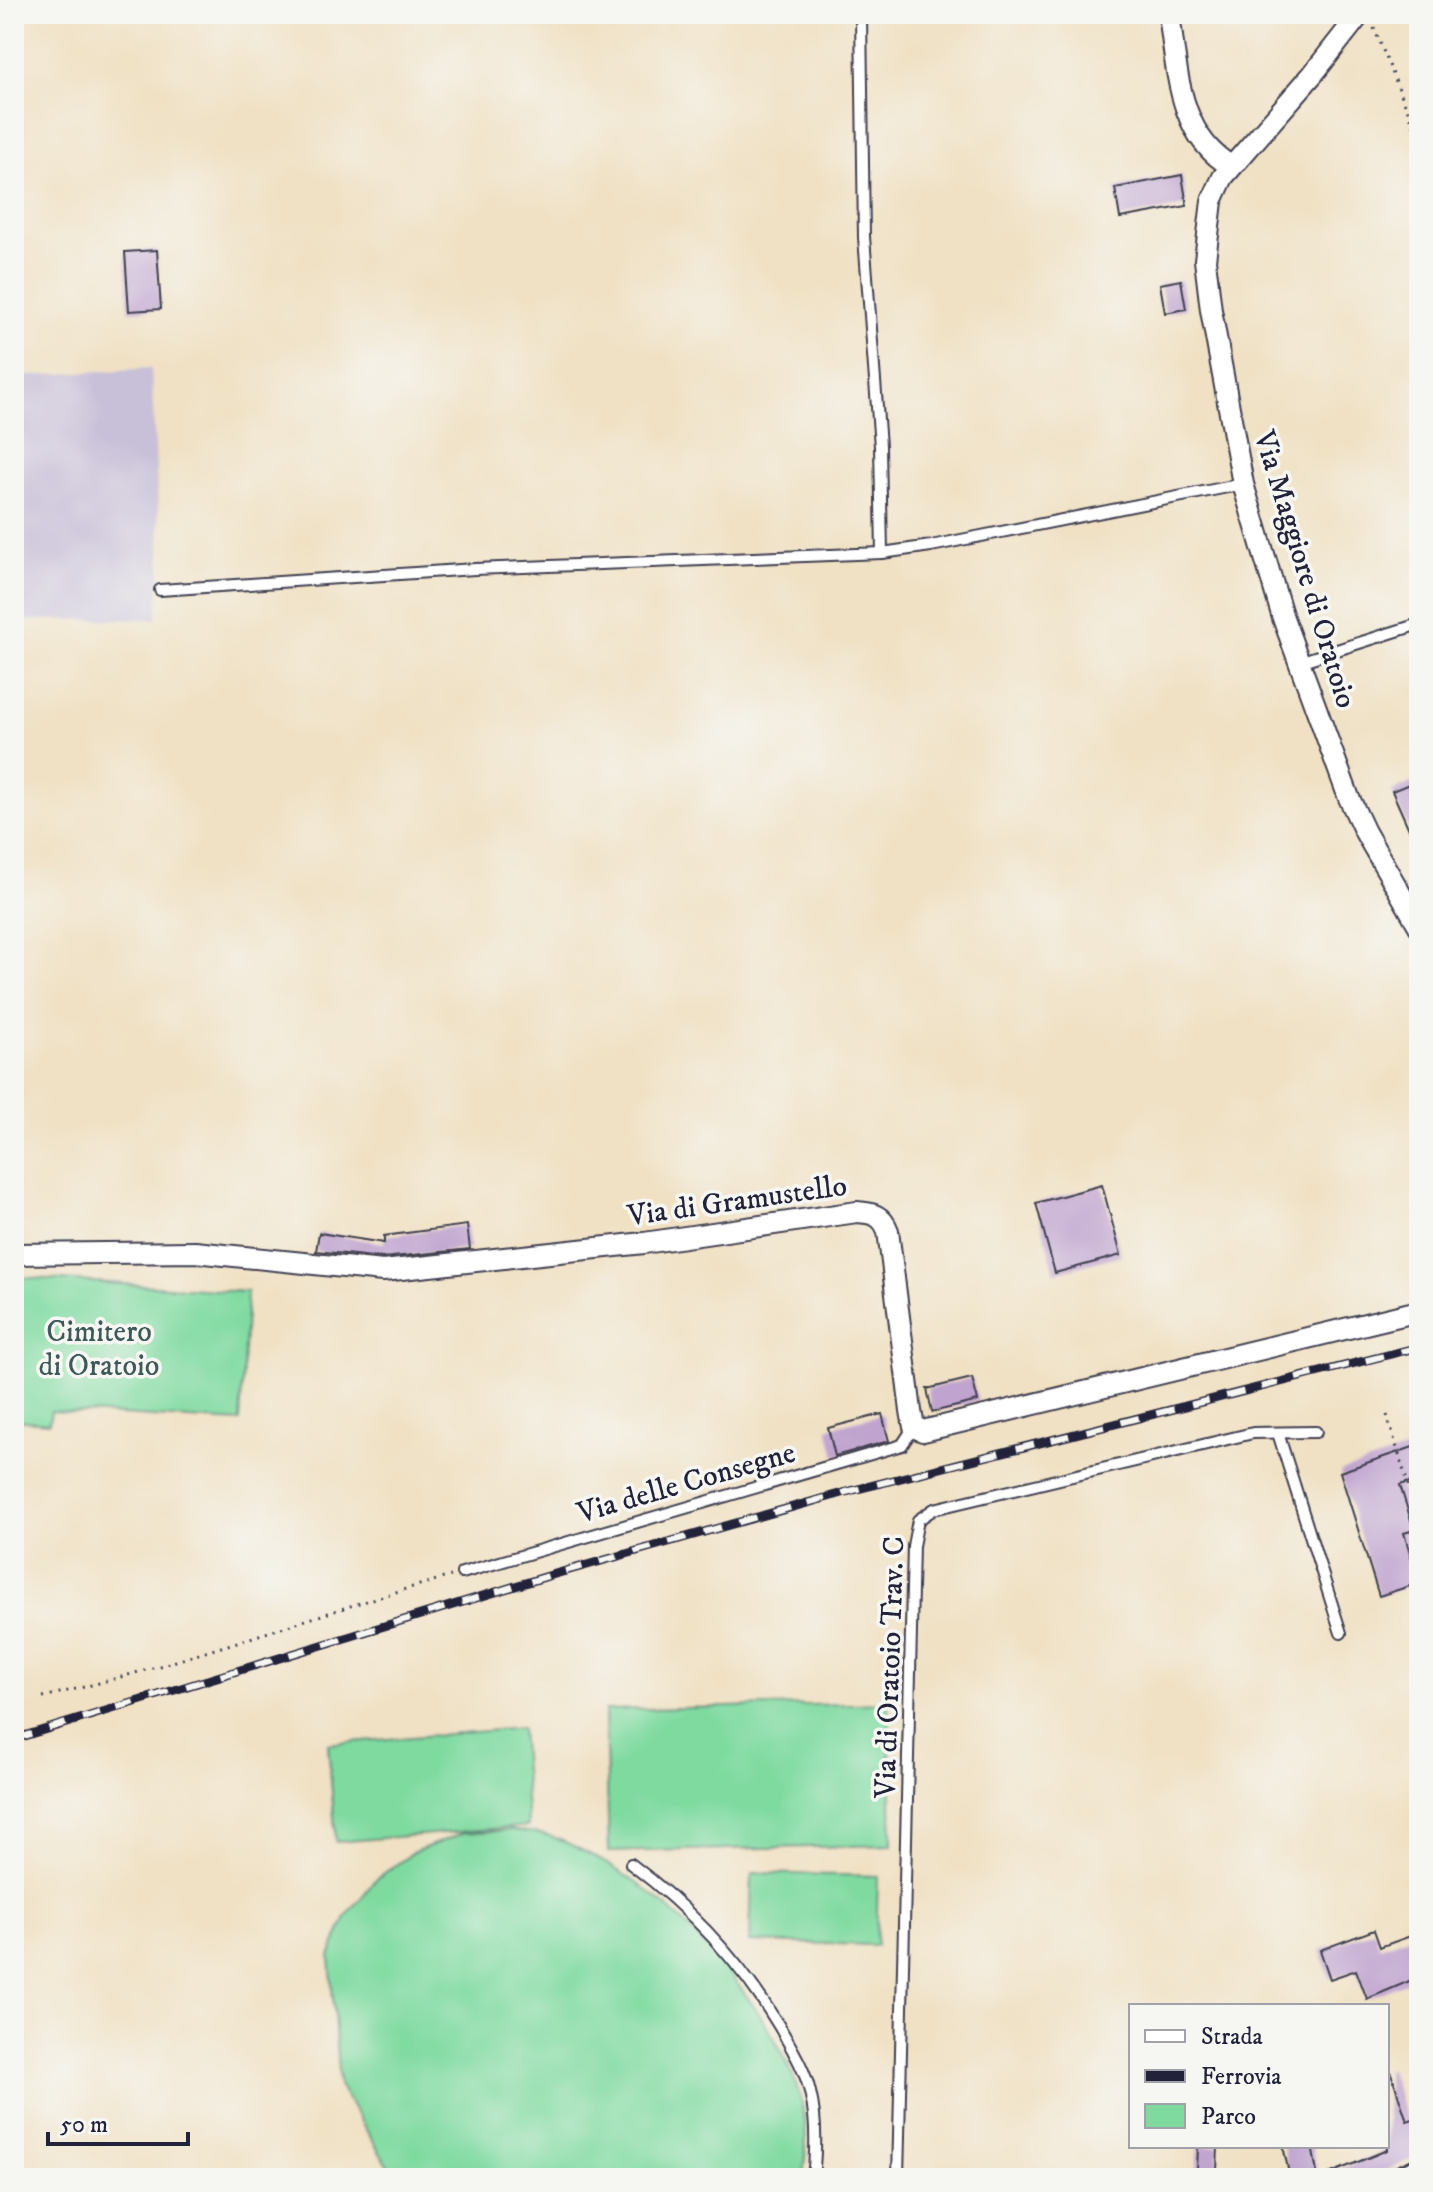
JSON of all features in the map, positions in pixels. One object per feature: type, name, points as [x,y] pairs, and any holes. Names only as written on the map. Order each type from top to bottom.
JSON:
[{"type":"street","points":[[1169,14],[1181,93],[1190,121],[1208,151],[1231,166]]},
{"type":"street","name":"Via Maggiore di Oratoio","points":[[1366,18],[1231,166],[1212,201],[1205,260],[1215,338],[1243,484],[1299,662],[1349,798],[1365,832],[1416,912]]},
{"type":"street","name":"Via di Gramustello","points":[[14,1254],[195,1252],[383,1271],[644,1243],[857,1212],[874,1214],[888,1231],[914,1427]]},
{"type":"street","points":[[914,1427],[923,1431],[1419,1311]]},
{"type":"street","points":[[1398,2178],[1419,2169]]},
{"type":"lane","points":[[861,14],[864,237],[880,446],[882,553]]},
{"type":"lane","points":[[160,590],[475,569],[882,553],[1243,484]]},
{"type":"lane","points":[[1299,662],[1419,624]]},
{"type":"lane","name":"Via delle Consegne","points":[[462,1573],[902,1445],[914,1427]]},
{"type":"lane","name":"Via di Oratoio Trav. C","points":[[898,2178],[913,1546],[918,1520],[923,1514],[949,1506],[1253,1433],[1316,1432]]},
{"type":"lane","points":[[1278,1433],[1341,1633]]},
{"type":"lane","points":[[631,1864],[685,1907],[719,1942],[755,1988],[785,2037],[811,2093],[814,2118],[813,2178]]},
{"type":"path","points":[[1366,18],[1419,138]]},
{"type":"path","points":[[1387,1415],[1419,1521]]},
{"type":"path","points":[[43,1697],[253,1639],[462,1573]]},
{"type":"shaded area","points":[[151,368],[161,565],[157,619],[14,620],[14,377]]},
{"type":"green space","name":"Cimitero di Oratoio","points":[[14,1277],[247,1292],[240,1422],[51,1411],[49,1423],[14,1420]]},
{"type":"green space","points":[[889,1703],[892,1845],[609,1852],[605,1710]]},
{"type":"green space","points":[[521,1728],[528,1826],[336,1842],[328,1744]]},
{"type":"green space","points":[[511,1830],[553,1837],[624,1874],[682,1921],[722,1965],[776,2042],[799,2093],[806,2136],[802,2178],[398,2178],[389,2168],[339,2085],[330,1956],[346,1917],[376,1879],[414,1852],[463,1833]]},
{"type":"green space","points":[[752,1873],[878,1876],[876,1945],[750,1942]]},
{"type":"building","points":[[1182,175],[1187,206],[1120,218],[1115,188]]},
{"type":"building","points":[[157,250],[161,309],[129,311],[125,252]]},
{"type":"building","points":[[1181,280],[1186,309],[1165,313],[1160,284]]},
{"type":"building","points":[[1419,780],[1419,852],[1392,791]]},
{"type":"building","points":[[1102,1185],[1121,1255],[1055,1273],[1036,1203]]},
{"type":"building","points":[[467,1225],[470,1249],[383,1258],[316,1251],[319,1233],[384,1243],[384,1236]]},
{"type":"building","points":[[972,1378],[978,1401],[932,1412],[927,1389]]},
{"type":"building","points":[[882,1414],[889,1441],[835,1456],[828,1428]]},
{"type":"building","points":[[1419,1445],[1419,1479],[1400,1485],[1414,1530],[1404,1533],[1419,1583],[1379,1596],[1340,1472]]},
{"type":"building","points":[[1374,1930],[1380,1947],[1419,1933],[1419,1977],[1367,1999],[1356,1970],[1330,1979],[1320,1950]]},
{"type":"building","points":[[1389,2070],[1407,2121],[1419,2117],[1419,2156],[1370,2178],[1319,2178],[1389,2148]]},
{"type":"building","points":[[1198,2148],[1218,2148],[1217,2171],[1197,2171]]},
{"type":"building","points":[[1283,2148],[1312,2148],[1318,2178],[1290,2178]]},
{"type":"railway","points":[[14,1739],[548,1576],[846,1492],[1419,1347]]}]
